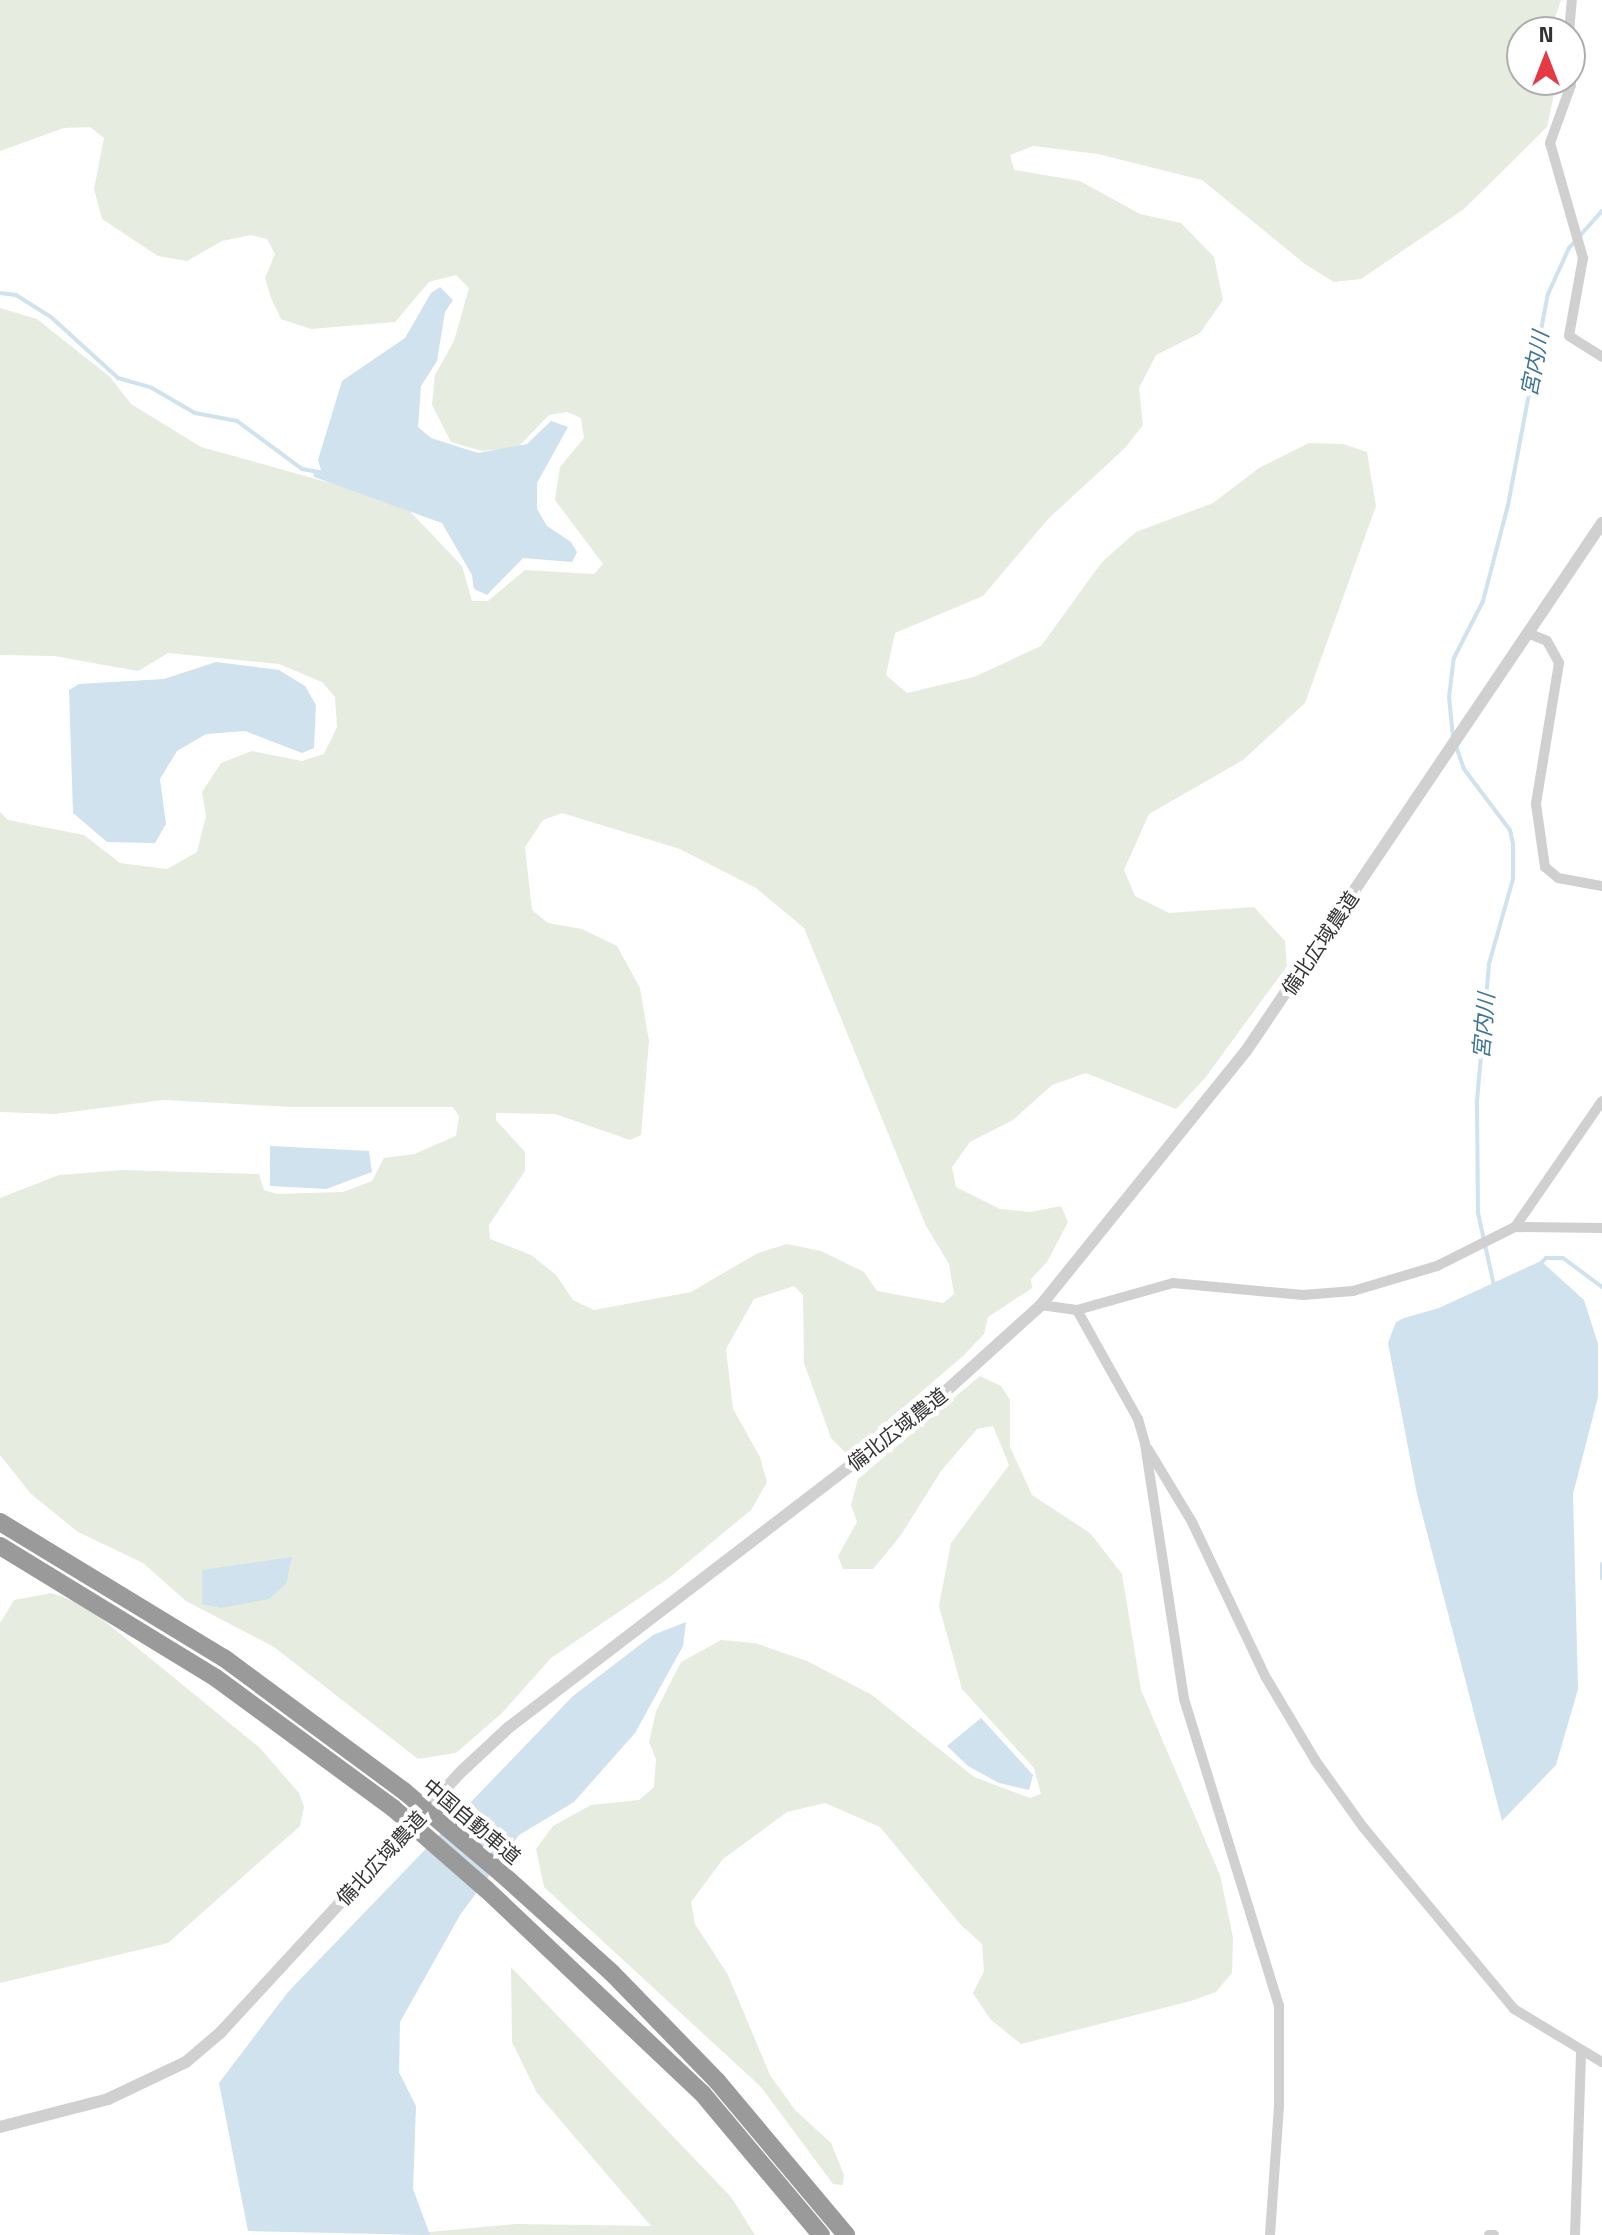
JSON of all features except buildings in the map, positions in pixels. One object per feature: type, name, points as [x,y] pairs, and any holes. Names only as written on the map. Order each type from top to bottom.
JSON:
[{"type":"highway","name":"中国自動車道","points":[[0,1522],[224,1658],[405,1792],[612,1973],[717,2081],[846,2235]]},
{"type":"highway","name":"中国自動車道","points":[[0,1546],[216,1678],[393,1808],[597,1988],[702,2093],[821,2235]]},
{"type":"street","points":[[1567,96],[1550,143],[1583,258],[1569,336],[1602,357]]},
{"type":"street","name":"備北広域農道","points":[[0,2127],[108,2099],[186,2062],[220,2033],[463,1770],[508,1728],[936,1400],[1041,1305],[1246,1051],[1464,732],[1602,523]]},
{"type":"street","points":[[1530,634],[1547,641],[1559,663],[1536,804],[1545,867],[1558,878],[1602,886]]},
{"type":"street","points":[[1515,1227],[1602,1101]]},
{"type":"street","points":[[1041,1305],[1077,1310],[1173,1283],[1303,1295],[1353,1291],[1437,1266],[1515,1227],[1602,1228]]},
{"type":"street","points":[[1077,1310],[1138,1419],[1145,1444],[1184,1699],[1279,2005],[1279,2106],[1270,2235]]},
{"type":"street","points":[[1145,1444],[1192,1522],[1265,1676],[1331,1782],[1514,2009],[1602,2062]]},
{"type":"street","points":[[1575,2235],[1581,2052]]},
{"type":"shaded area","points":[[0,0],[1561,0],[1556,16],[1506,16],[1506,96],[1554,96],[1547,127],[1464,209],[1361,279],[1334,282],[1305,264],[1202,180],[1098,154],[1033,146],[1010,155],[1014,170],[1080,181],[1140,214],[1181,223],[1214,257],[1223,300],[1200,333],[1156,355],[1139,388],[1143,425],[1125,448],[1048,519],[983,596],[895,633],[886,675],[907,693],[974,677],[1041,646],[1102,562],[1136,532],[1213,503],[1259,468],[1309,443],[1343,444],[1367,452],[1376,506],[1305,703],[1243,760],[1149,814],[1124,870],[1135,896],[1169,913],[1254,907],[1285,941],[1287,966],[1205,1078],[1176,1109],[1086,1073],[1052,1085],[1013,1120],[970,1142],[952,1167],[956,1187],[1000,1209],[1030,1212],[1061,1206],[1068,1222],[1047,1262],[1031,1279],[1032,1288],[988,1317],[984,1334],[963,1356],[848,1455],[831,1438],[804,1363],[803,1295],[794,1286],[754,1299],[726,1349],[733,1409],[760,1457],[767,1482],[751,1510],[670,1577],[551,1658],[502,1713],[456,1753],[418,1759],[274,1647],[186,1601],[143,1563],[78,1532],[31,1494],[0,1455],[0,1198],[59,1175],[123,1170],[259,1174],[264,1190],[276,1194],[343,1192],[372,1181],[384,1158],[414,1154],[456,1136],[459,1116],[453,1107],[292,1107],[163,1100],[55,1114],[0,1112],[0,812],[8,820],[84,835],[120,863],[167,869],[197,852],[206,816],[202,792],[221,763],[252,751],[302,761],[324,754],[337,727],[335,697],[322,682],[279,664],[168,653],[138,671],[54,656],[0,655],[0,308],[37,319],[110,377],[131,404],[201,447],[402,503],[462,566],[472,601],[488,601],[525,570],[594,574],[603,564],[555,500],[560,467],[584,438],[581,418],[567,412],[549,415],[518,447],[482,451],[451,442],[432,405],[435,375],[454,341],[469,288],[456,275],[429,282],[395,322],[311,329],[281,319],[265,278],[275,254],[267,239],[251,235],[222,241],[187,261],[158,256],[102,219],[94,189],[104,138],[90,127],[64,128],[0,151]],"holes":[[[562,813],[680,849],[756,888],[804,928],[926,1226],[949,1264],[954,1294],[943,1303],[877,1291],[864,1272],[821,1251],[787,1244],[758,1253],[691,1292],[594,1310],[573,1300],[556,1275],[531,1255],[490,1239],[489,1225],[525,1171],[525,1152],[496,1120],[496,1113],[555,1114],[630,1140],[641,1135],[649,1041],[640,988],[617,946],[582,929],[548,923],[532,910],[525,847],[543,820]]]},
{"type":"shaded area","points":[[980,1376],[1001,1386],[1010,1400],[1010,1447],[1032,1495],[1090,1533],[1122,1574],[1141,1690],[1220,1875],[1233,1937],[1232,1973],[1216,1992],[1191,2001],[1021,2044],[990,2019],[973,1993],[984,1971],[982,1944],[960,1924],[880,1827],[825,1803],[787,1812],[723,1859],[691,1902],[695,1924],[728,1975],[770,2075],[795,2110],[831,2143],[844,2175],[843,2185],[833,2184],[761,2087],[544,1887],[536,1849],[553,1826],[591,1805],[639,1800],[654,1787],[656,1759],[649,1742],[656,1711],[681,1662],[721,1640],[755,1643],[807,1661],[872,1695],[974,1777],[1030,1798],[1041,1794],[1034,1768],[962,1689],[939,1606],[951,1543],[1009,1465],[993,1426],[977,1429],[941,1471],[901,1535],[873,1569],[843,1569],[838,1556],[857,1522],[851,1505],[858,1479]]},
{"type":"shaded area","points":[[52,1593],[86,1606],[260,1748],[299,1793],[304,1807],[300,1826],[168,1943],[0,1983],[0,1623],[14,1600]]},
{"type":"shaded area","points":[[511,1967],[731,2197],[755,2235],[397,2235],[516,2224],[651,2226],[537,2093],[512,2042]]},
{"type":"water","points":[[440,287],[453,300],[445,312],[437,361],[421,386],[418,427],[431,438],[478,453],[527,444],[551,421],[568,427],[537,483],[537,509],[547,526],[571,542],[577,552],[572,562],[523,558],[487,595],[474,589],[472,575],[442,523],[314,477],[313,471],[322,473],[318,460],[342,381],[405,338],[431,293]]},
{"type":"water","points":[[216,662],[279,670],[305,686],[316,705],[314,748],[302,753],[245,731],[206,734],[177,751],[160,779],[166,824],[155,843],[107,842],[73,813],[69,690],[79,684],[164,679]]},
{"type":"water","points":[[270,1146],[369,1151],[372,1172],[326,1189],[270,1186]]},
{"type":"water","points":[[1541,1261],[1584,1300],[1598,1344],[1598,1397],[1573,1494],[1578,1689],[1556,1765],[1502,1821],[1417,1494],[1388,1343],[1396,1322],[1439,1308]]},
{"type":"water","points":[[292,1557],[286,1584],[269,1599],[221,1608],[202,1604],[202,1570]]},
{"type":"water","points":[[686,1622],[683,1646],[635,1733],[574,1802],[519,1835],[460,1915],[400,2022],[399,2072],[416,2106],[413,2189],[430,2235],[248,2231],[219,2083],[288,1992],[573,1696],[653,1635]]},
{"type":"water","points":[[981,1718],[1033,1775],[1029,1790],[999,1783],[968,1766],[947,1746]]},
{"type":"waterway","name":"宮内川","points":[[1453,737],[1449,697],[1454,658],[1483,601],[1508,505],[1548,294],[1569,248],[1602,211]]},
{"type":"waterway","points":[[0,293],[16,295],[51,317],[118,378],[152,388],[195,413],[237,421],[302,469],[324,473]]},
{"type":"waterway","name":"宮内川","points":[[1456,746],[1464,769],[1510,830],[1513,844],[1513,879],[1489,964],[1477,1102],[1478,1213],[1494,1286]]},
{"type":"waterway","name":"宮内川","points":[[1540,1264],[1546,1258],[1563,1258],[1602,1287]]},
{"type":"waterway","name":"宮内川","points":[[1602,1564],[1602,1578]]}]
